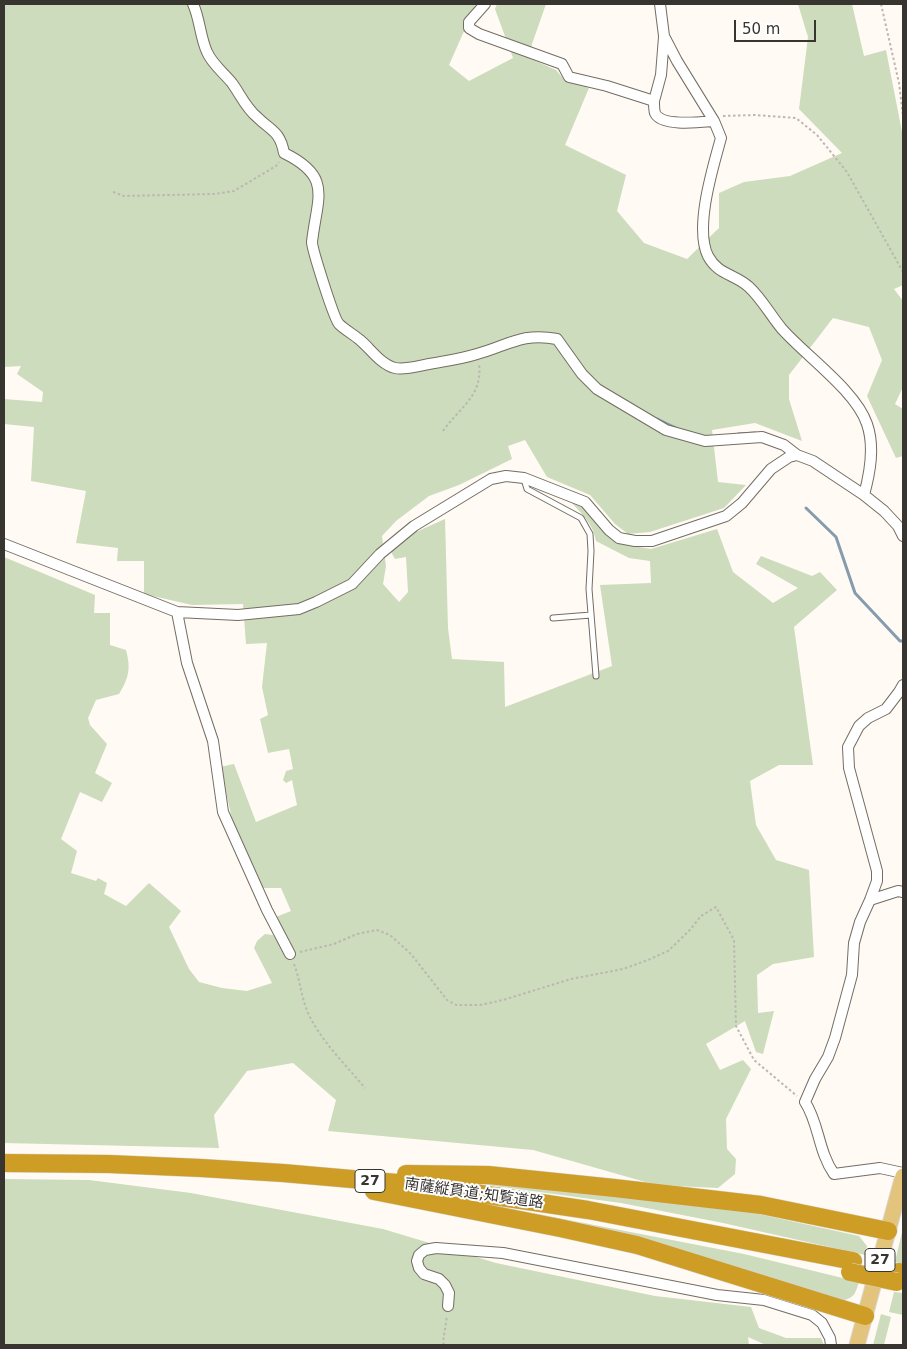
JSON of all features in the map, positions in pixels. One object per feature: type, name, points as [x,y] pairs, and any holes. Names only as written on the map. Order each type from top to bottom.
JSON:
[{"type":"highway","name":"南薩縦貫道;知覧道路","points":[[4,1163],[109,1164],[283,1173],[420,1185],[588,1210],[731,1239],[901,1277]]},
{"type":"highway","points":[[283,1173],[488,1175],[761,1205],[888,1231]]},
{"type":"highway","points":[[283,1173],[637,1245],[865,1316]]},
{"type":"main road","name":"27","points":[[857,1345],[903,1174]]},
{"type":"street","points":[[194,4],[208,54],[231,82],[246,106],[256,117],[273,130],[282,141],[284,153],[297,159],[312,171],[319,186],[318,214],[312,244],[329,303],[338,323],[362,341],[382,361],[394,368],[409,368],[478,354],[513,340],[531,337],[557,339],[582,374],[596,389],[666,430],[705,441],[762,438],[784,445],[798,455],[813,461],[864,495],[884,511],[898,526],[903,536]]},
{"type":"street","points":[[485,4],[469,22],[469,28],[479,34],[562,64],[569,76],[654,101]]},
{"type":"street","points":[[660,4],[664,36],[661,75],[654,101],[655,113],[660,118],[676,123],[714,121]]},
{"type":"street","points":[[664,36],[714,121],[721,138],[710,176],[704,215],[704,243],[708,256],[719,270],[748,286],[758,296],[782,329],[855,402],[867,424],[871,448],[869,477],[864,495]]},
{"type":"street","points":[[4,544],[177,612],[238,615],[299,609],[352,584],[380,554],[414,526],[491,479],[506,476],[524,478],[585,502],[609,530],[619,538],[634,541],[652,541],[726,516],[742,504],[771,469],[789,457],[798,455]]},
{"type":"street","points":[[177,612],[187,663],[213,741],[223,812],[267,910],[290,954]]},
{"type":"street","points":[[903,685],[900,692],[886,709],[868,718],[859,726],[848,748],[849,768],[877,870],[877,881],[860,922],[854,943],[852,975],[835,1038],[828,1057],[805,1102],[827,1164],[834,1174],[880,1168],[903,1174]]},
{"type":"street","points":[[870,900],[898,891],[903,892]]},
{"type":"street","points":[[448,1306],[449,1293],[445,1285],[439,1279],[424,1274],[419,1268],[417,1261],[419,1255],[425,1250],[436,1248],[502,1254],[717,1296],[764,1300],[812,1315],[822,1323],[830,1338],[831,1345]]},
{"type":"lane","points":[[524,478],[527,489],[581,518],[590,534],[589,590],[596,676]]},
{"type":"lane","points":[[552,618],[591,615]]},
{"type":"path","points":[[881,4],[899,83],[903,116]]},
{"type":"path","points":[[714,121],[720,116],[786,117],[796,118],[810,129],[847,172],[903,272]]},
{"type":"path","points":[[113,192],[124,196],[214,194],[234,191],[276,166],[284,153]]},
{"type":"path","points":[[443,430],[464,408],[480,382],[478,354]]},
{"type":"path","points":[[365,1088],[318,1032],[300,990],[297,970],[290,954],[334,944],[357,934],[377,930],[390,935],[410,954],[447,1000],[456,1005],[480,1005],[504,1000],[571,979],[623,969],[648,960],[668,951],[689,931],[701,916],[716,908],[734,940],[736,1026],[754,1060],[805,1102]]},
{"type":"path","points":[[444,1345],[448,1306]]},
{"type":"green space","points":[[4,4],[476,4],[449,65],[469,81],[513,58],[495,9],[497,4],[546,4],[529,58],[556,70],[565,81],[589,88],[565,145],[626,175],[617,211],[644,243],[687,259],[719,228],[719,193],[744,182],[790,176],[842,153],[799,109],[808,37],[798,4],[852,4],[864,56],[886,50],[903,137],[903,285],[894,289],[903,301],[903,387],[895,404],[903,409],[903,456],[896,458],[867,396],[882,360],[869,327],[833,318],[789,375],[789,399],[802,441],[755,423],[712,430],[718,482],[746,485],[724,508],[650,532],[628,534],[615,524],[590,495],[547,477],[525,440],[508,446],[512,459],[459,485],[429,496],[396,521],[382,536],[386,566],[383,584],[399,602],[408,592],[406,557],[395,559],[391,552],[416,532],[445,519],[448,628],[452,659],[504,662],[505,707],[612,666],[600,585],[651,583],[650,561],[629,558],[596,541],[589,524],[569,500],[583,507],[605,534],[621,544],[651,549],[717,529],[733,572],[773,603],[798,588],[756,564],[761,556],[812,576],[820,572],[837,590],[794,627],[813,765],[779,765],[750,781],[756,825],[776,860],[809,870],[814,957],[773,964],[757,975],[758,1013],[774,1011],[763,1054],[756,1052],[745,1021],[706,1044],[720,1070],[743,1060],[751,1069],[726,1119],[727,1149],[736,1159],[735,1174],[718,1188],[656,1185],[533,1150],[328,1131],[336,1100],[293,1063],[247,1071],[214,1115],[219,1148],[4,1143],[4,557],[95,595],[94,613],[110,613],[110,645],[126,650],[128,673],[119,694],[96,700],[88,718],[90,725],[107,744],[95,773],[112,783],[102,802],[80,792],[61,839],[77,851],[71,873],[96,881],[98,878],[107,883],[104,894],[126,906],[149,883],[181,911],[169,927],[189,969],[199,982],[222,988],[247,991],[272,983],[254,948],[257,941],[265,934],[273,935],[288,958],[295,956],[276,917],[291,911],[281,888],[260,888],[234,827],[220,767],[234,764],[256,822],[297,805],[292,780],[286,783],[283,780],[286,771],[293,769],[289,749],[268,753],[260,719],[268,715],[262,687],[267,643],[246,644],[243,604],[192,605],[144,594],[144,561],[117,561],[118,548],[76,543],[86,491],[31,481],[34,427],[4,424],[4,399],[42,402],[43,392],[17,374],[21,366],[4,367]]},
{"type":"green space","points":[[4,1179],[89,1180],[191,1193],[383,1229],[496,1263],[655,1296],[751,1307],[759,1328],[786,1338],[821,1338],[824,1345],[766,1345],[748,1337],[749,1345],[4,1345]]},
{"type":"green space","points":[[460,1179],[727,1207],[859,1236],[867,1246],[865,1255],[723,1223],[621,1203],[480,1184]]},
{"type":"green space","points":[[491,1205],[744,1254],[859,1282],[854,1294],[851,1298],[844,1300],[843,1304]]},
{"type":"green space","points":[[903,1228],[903,1257],[902,1264],[895,1262]]},
{"type":"green space","points":[[894,1292],[903,1293],[903,1315],[889,1312]]},
{"type":"green space","points":[[881,1314],[891,1317],[884,1345],[873,1345]]},
{"type":"waterway","points":[[657,419],[676,428]]},
{"type":"waterway","points":[[738,434],[755,433]]},
{"type":"waterway","points":[[806,508],[836,537],[855,593],[900,641],[903,641]]}]
